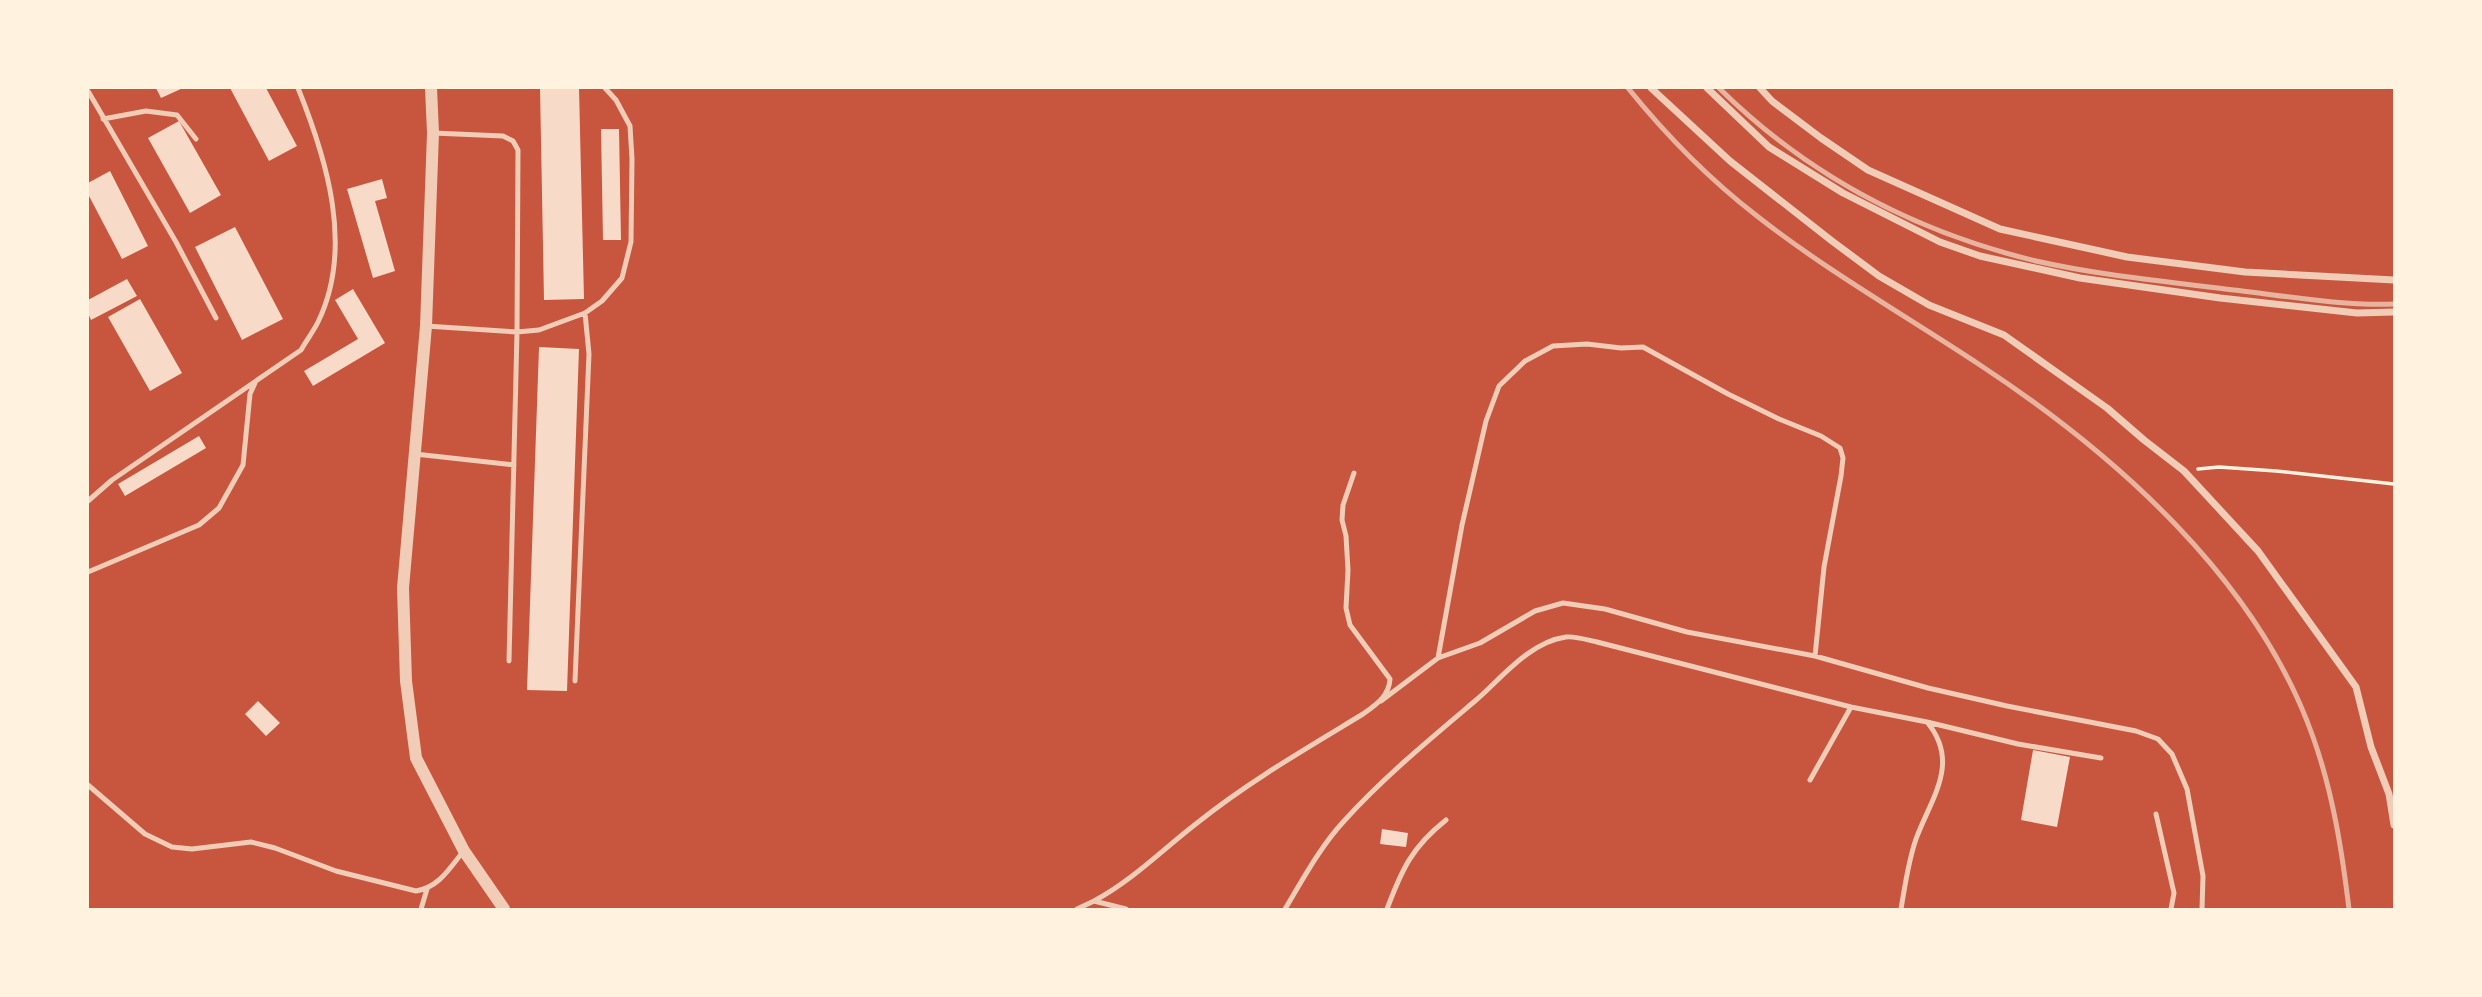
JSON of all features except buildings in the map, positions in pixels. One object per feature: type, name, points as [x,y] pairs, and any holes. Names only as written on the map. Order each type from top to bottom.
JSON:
[{"type":"street","points":[[431,88],[433,133],[425,326],[403,587],[407,693],[416,758],[464,851],[504,909]]},
{"type":"street","points":[[1651,88],[1730,161],[1870,269],[1929,305],[2004,335],[2107,408],[2184,471],[2258,551],[2356,687],[2371,747],[2389,793],[2395,825]]},
{"type":"street","points":[[1707,88],[1769,147],[1832,186],[1940,242],[1980,256],[2080,278],[2220,298],[2357,313],[2395,313]]},
{"type":"street","points":[[1760,88],[1772,101],[1868,170],[2000,229],[2153,261],[2245,272],[2395,280]]},
{"type":"lane","points":[[88,501],[112,480],[301,350],[318,322],[334,261],[335,225],[331,193],[316,131],[298,88]]},
{"type":"lane","points":[[425,326],[517,332],[539,330],[585,313],[602,300],[622,278],[631,242],[630,126],[616,100],[605,88]]},
{"type":"lane","points":[[88,91],[176,242],[216,318]]},
{"type":"lane","points":[[103,119],[146,111],[177,115],[196,139]]},
{"type":"lane","points":[[433,133],[503,136],[513,141],[518,150],[517,332],[509,661]]},
{"type":"lane","points":[[575,681],[589,354],[585,313]]},
{"type":"lane","points":[[1438,658],[1460,538],[1486,421],[1499,386],[1525,361],[1553,346],[1587,344],[1621,348],[1643,346],[1728,394],[1821,436],[1840,448],[1843,458],[1841,476],[1824,567],[1815,656]]},
{"type":"lane","points":[[88,572],[199,525],[219,508],[243,465],[250,394],[255,381]]},
{"type":"lane","points":[[415,454],[514,465]]},
{"type":"lane","points":[[1354,473],[1342,513],[1348,570],[1346,608],[1350,625],[1390,679],[1390,689],[1381,701]]},
{"type":"lane","points":[[1077,909],[1119,887],[1197,822],[1236,794],[1363,714],[1438,658],[1480,643],[1535,611],[1563,603],[1605,609],[1687,632],[1815,656],[1928,688],[2136,731],[2158,739],[2172,754],[2187,789],[2203,876],[2202,909]]},
{"type":"lane","points":[[1285,909],[1310,867],[1343,822],[1426,742],[1521,660],[1546,644],[1567,637],[1597,642],[1851,707],[2018,744],[2101,758]]},
{"type":"lane","points":[[1810,780],[1851,707]]},
{"type":"lane","points":[[1901,909],[1909,864],[1917,838],[1930,811],[1943,767],[1940,737],[1927,722]]},
{"type":"lane","points":[[88,785],[145,834],[172,847],[201,849],[251,842],[348,874],[416,891],[438,883],[464,851]]},
{"type":"lane","points":[[2156,814],[2174,893],[2171,909]]},
{"type":"lane","points":[[1387,909],[1411,855],[1426,835],[1446,820]]},
{"type":"lane","points":[[421,909],[427,889]]},
{"type":"lane","points":[[1094,901],[1126,909]]},
{"type":"path","points":[[2184,471],[2231,468],[2395,484]]},
{"type":"railway","points":[[1628,88],[1689,156],[1739,202],[1811,256],[2031,400],[2130,480],[2219,574],[2257,625],[2288,680],[2313,737],[2336,822],[2349,909]]},
{"type":"railway","points":[[1719,88],[1789,148],[1826,173],[1906,216],[1992,249],[2059,266],[2130,277],[2331,302],[2394,304]]}]
